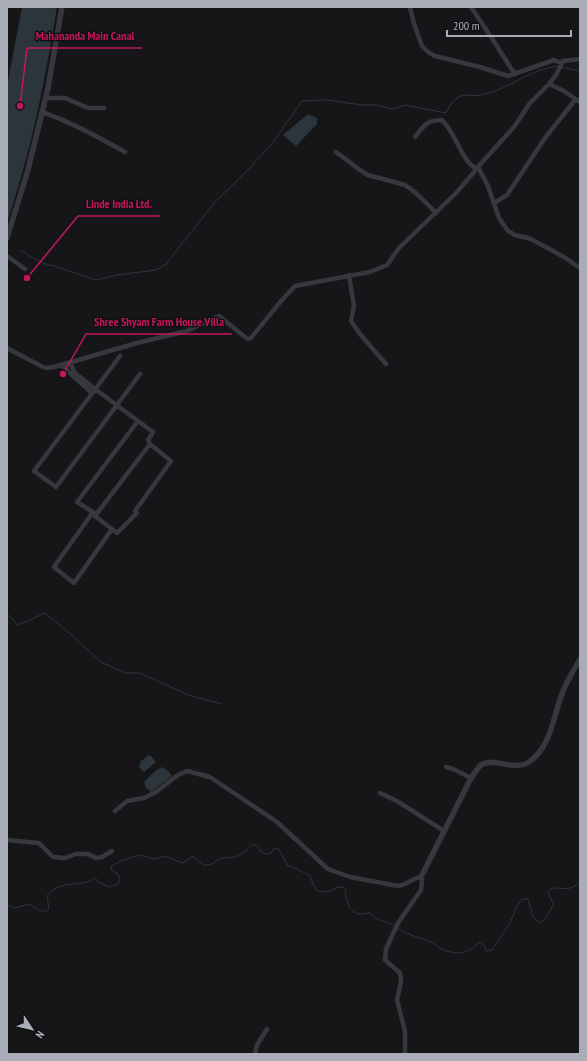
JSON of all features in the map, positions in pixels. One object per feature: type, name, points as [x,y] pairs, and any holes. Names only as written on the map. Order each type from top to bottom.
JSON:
[{"type":"street","points":[[7,238],[28,170],[46,98],[62,7]]},
{"type":"street","points":[[410,7],[422,46],[435,56],[480,67],[508,76],[554,60],[562,63]]},
{"type":"street","points":[[471,7],[516,74]]},
{"type":"street","points":[[7,348],[46,368],[62,366],[137,343],[187,331],[219,316],[248,339],[258,330],[293,287],[348,275],[370,272],[387,265],[398,248],[456,193],[514,127],[530,103],[556,75],[563,60],[580,59]]},
{"type":"street","points":[[549,84],[564,91],[580,102]]},
{"type":"street","points":[[46,98],[65,98],[88,108],[104,108]]},
{"type":"street","points":[[494,203],[507,194],[545,138],[575,100]]},
{"type":"street","points":[[42,112],[59,118],[93,134],[124,152]]},
{"type":"street","points":[[415,137],[425,124],[430,121],[442,120],[451,130],[467,161],[477,168],[484,178],[502,223],[512,234],[531,239],[564,257],[580,268]]},
{"type":"street","points":[[336,152],[368,175],[405,185],[410,188],[436,213]]},
{"type":"street","points":[[7,256],[26,269]]},
{"type":"street","points":[[348,275],[354,306],[351,321],[360,334],[386,364]]},
{"type":"street","points":[[120,356],[34,471],[56,487],[140,374]]},
{"type":"street","points":[[70,363],[76,372],[94,391]]},
{"type":"street","points":[[62,366],[94,391],[117,405],[153,432],[148,440],[150,444],[171,461],[135,511],[138,513],[117,533],[77,502],[138,421]]},
{"type":"street","points":[[112,529],[74,583],[54,567],[150,444]]},
{"type":"street","points":[[405,1054],[405,1031],[397,1000],[401,981],[400,973],[385,960],[386,949],[398,923],[422,890],[421,877],[472,778],[481,765],[488,763],[518,766],[533,759],[546,742],[561,695],[580,659]]},
{"type":"street","points":[[446,767],[454,769],[472,778]]},
{"type":"street","points":[[115,811],[127,801],[144,798],[156,792],[178,775],[187,771],[210,777],[277,822],[328,869],[350,877],[398,886],[404,885],[415,877],[421,877]]},
{"type":"street","points":[[380,793],[397,801],[444,831]]},
{"type":"street","points":[[7,840],[39,843],[53,857],[65,858],[76,854],[88,854],[96,858],[102,857],[112,851]]},
{"type":"street","points":[[255,1054],[267,1029]]},
{"type":"shaded area","points":[[22,7],[57,7],[33,130],[24,168],[7,223],[7,86]]},
{"type":"shaded area","points":[[308,114],[317,118],[317,124],[296,146],[283,135]]},
{"type":"shaded area","points":[[149,755],[156,762],[144,772],[139,767],[141,761]]},
{"type":"shaded area","points":[[162,767],[172,776],[151,792],[146,788],[144,782],[155,771]]},
{"type":"waterway","points":[[21,250],[42,263],[96,280],[117,275],[156,270],[167,264],[214,203],[247,171],[274,141],[302,101],[327,100],[362,105],[377,105],[392,109],[405,105],[446,113],[453,101],[461,96],[481,95],[501,89],[528,75],[558,66]]},
{"type":"waterway","points":[[561,67],[580,71]]},
{"type":"waterway","points":[[7,614],[18,625],[45,613],[101,662],[125,673],[140,673],[191,696],[222,704]]},
{"type":"waterway","points":[[7,905],[15,908],[29,904],[40,911],[46,911],[49,909],[47,896],[58,887],[82,883],[95,878],[99,882],[109,887],[118,884],[120,878],[117,873],[112,871],[111,867],[121,861],[139,855],[155,859],[165,856],[183,863],[193,856],[203,865],[208,865],[222,858],[240,855],[253,844],[258,846],[260,851],[266,854],[271,853],[273,849],[278,848],[288,866],[309,875],[316,890],[320,892],[330,891],[338,887],[345,888],[348,904],[352,911],[360,914],[370,913],[376,918],[395,926]]},
{"type":"waterway","points":[[397,928],[429,941],[447,951],[457,953],[467,951],[479,943],[484,945],[486,951],[492,950],[510,923],[517,906],[522,899],[528,899],[533,917],[540,923],[548,915],[553,904],[548,892],[552,888],[565,889],[573,887],[580,878]]},
{"type":"place","name":"Mahananda Main Canal","points":[[20,106]]},
{"type":"place","name":"Linde India Ltd.","points":[[27,278]]},
{"type":"place","name":"Shree Shyam Farm House Villa","points":[[63,374]]}]
